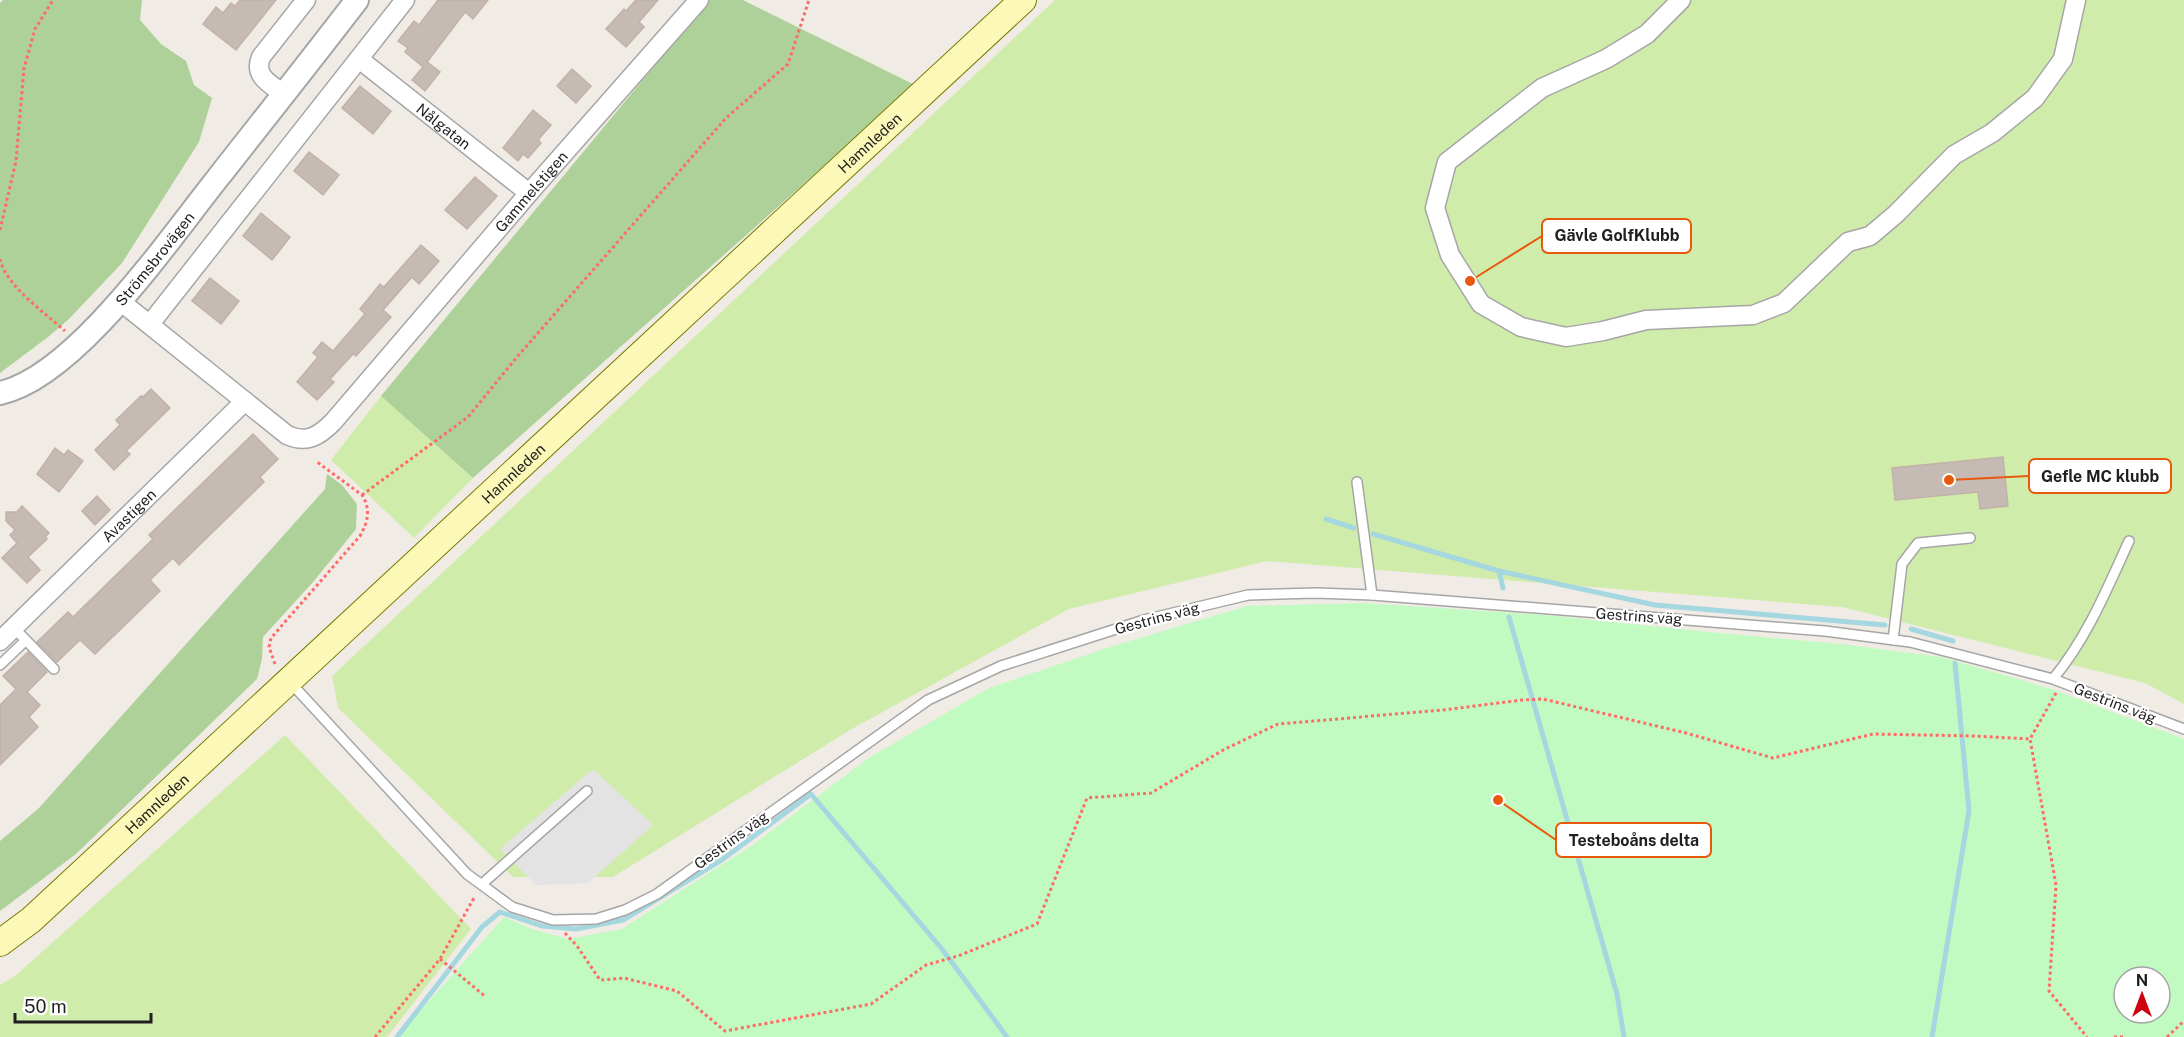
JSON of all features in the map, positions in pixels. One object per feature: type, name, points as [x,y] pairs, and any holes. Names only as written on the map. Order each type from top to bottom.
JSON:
[{"type":"main road","name":"Hamnleden","points":[[0,943],[31,920],[290,682],[1023,0]]},
{"type":"street","points":[[284,94],[264,79],[258,64],[306,0]]},
{"type":"street","name":"Strömsbrovägen","points":[[0,393],[26,384],[44,373],[75,348],[120,301],[357,0]]},
{"type":"street","points":[[150,324],[405,0]]},
{"type":"street","name":"Gammelstigen","points":[[244,401],[287,435],[296,439],[308,440],[322,432],[699,0]]},
{"type":"street","points":[[1682,0],[1647,34],[1606,59],[1542,88],[1447,162],[1435,208],[1450,255],[1481,304],[1521,327],[1566,337],[1603,331],[1646,320],[1753,315],[1784,303],[1848,242],[1870,236],[1896,214],[1954,155],[1992,133],[2035,98],[2063,59],[2076,0]]},
{"type":"street","name":"Nålgatan","points":[[358,59],[529,193]]},
{"type":"street","points":[[120,301],[244,401]]},
{"type":"street","name":"Avastigen","points":[[0,641],[19,634],[244,401]]},
{"type":"lane","points":[[1357,482],[1372,596]]},
{"type":"lane","points":[[1893,640],[1902,564],[1918,543],[1970,538]]},
{"type":"lane","points":[[2058,680],[2093,619],[2129,541]]},
{"type":"lane","name":"Gestrins väg","points":[[290,682],[467,874],[512,907],[553,920],[596,919],[625,910],[657,894],[928,700],[1001,666],[1144,620],[1248,595],[1316,593],[1372,596],[1825,631],[1910,642],[2058,680],[2184,729]]},
{"type":"lane","name":"Avastigen","points":[[0,665],[19,634]]},
{"type":"lane","points":[[19,634],[54,669]]},
{"type":"lane","points":[[482,884],[587,791]]},
{"type":"path","points":[[0,230],[16,161],[24,68],[35,29],[53,0]]},
{"type":"path","points":[[362,495],[468,417],[517,357],[726,118],[788,64],[809,0]]},
{"type":"path","points":[[0,259],[13,283],[68,334]]},
{"type":"path","points":[[290,682],[277,667],[271,655],[271,638],[360,536],[366,525],[368,512],[362,495],[317,462]]},
{"type":"path","points":[[2058,680],[2030,739],[2056,885],[2049,991],[2087,1037]]},
{"type":"path","points":[[562,929],[577,946],[600,980],[624,978],[677,991],[725,1031],[871,1004],[926,965],[958,956],[1037,924],[1087,798],[1151,794],[1225,749],[1278,724],[1543,699],[1686,733],[1773,758],[1873,734],[2030,739]]},
{"type":"path","points":[[375,1037],[440,959],[482,884]]},
{"type":"path","points":[[440,959],[486,997]]},
{"type":"path","points":[[2167,1037],[2184,1021]]},
{"type":"path","points":[[2114,1037],[2125,1037]]},
{"type":"green space","points":[[3,0],[142,0],[140,20],[161,44],[186,61],[194,85],[212,98],[199,142],[122,263],[69,319],[0,373],[0,3]]},
{"type":"green space","points":[[709,0],[743,0],[915,85],[473,478],[381,396]]},
{"type":"green space","points":[[1055,0],[2184,0],[2184,704],[2145,683],[1842,607],[1267,561],[1069,609],[850,730],[613,877],[513,877],[338,708],[332,676]]},
{"type":"green space","points":[[381,396],[473,478],[414,538],[331,460]]},
{"type":"green space","points":[[327,474],[342,485],[357,504],[356,529],[314,581],[263,637],[262,659],[257,679],[76,854],[0,911],[0,841],[39,808],[325,489]]},
{"type":"green space","points":[[1362,603],[1545,615],[1841,644],[1941,657],[2052,689],[2184,739],[2184,1037],[397,1037],[504,917],[532,929],[568,939],[622,929],[754,844],[870,757],[989,688],[1113,646],[1247,606]]},
{"type":"green space","points":[[285,735],[471,929],[387,1037],[0,1037],[0,985],[15,976]]},
{"type":"shaded area","points":[[593,769],[653,825],[588,883],[536,885],[500,849]]},
{"type":"building","points":[[240,0],[276,0],[236,50],[203,24],[216,7],[223,13],[231,3],[235,6]]},
{"type":"building","points":[[438,0],[488,0],[473,19],[465,12],[427,62],[440,72],[425,91],[412,80],[423,67],[405,52],[408,48],[398,41],[414,21],[419,25]]},
{"type":"building","points":[[636,0],[658,0],[639,22],[644,27],[626,47],[606,29],[624,9],[626,11]]},
{"type":"building","points":[[572,69],[591,86],[576,103],[557,86]]},
{"type":"building","points":[[360,86],[391,111],[373,134],[342,108]]},
{"type":"building","points":[[533,110],[551,125],[538,140],[541,143],[528,158],[523,154],[518,161],[503,148]]},
{"type":"building","points":[[309,152],[339,175],[323,195],[294,171]]},
{"type":"building","points":[[475,177],[497,196],[467,229],[445,210]]},
{"type":"building","points":[[261,213],[290,237],[272,260],[243,236]]},
{"type":"building","points":[[421,245],[439,261],[419,284],[412,277],[383,310],[391,317],[356,356],[353,354],[330,379],[334,382],[317,400],[297,382],[318,357],[313,353],[322,342],[333,351],[365,314],[360,309],[380,284],[384,287]]},
{"type":"building","points":[[210,278],[239,301],[221,324],[192,301]]},
{"type":"building","points":[[151,389],[170,408],[126,451],[130,454],[114,470],[95,450],[120,425],[116,420]]},
{"type":"building","points":[[253,434],[278,459],[260,477],[264,482],[179,565],[173,558],[150,580],[160,591],[95,654],[80,640],[57,662],[37,642],[68,612],[73,617],[153,539],[149,535]]},
{"type":"building","points":[[55,448],[64,455],[68,450],[83,461],[59,492],[37,474]]},
{"type":"building","points":[[2003,457],[2008,506],[1980,509],[1978,492],[1895,500],[1892,468]]},
{"type":"building","points":[[97,496],[110,510],[95,525],[82,511]]},
{"type":"building","points":[[22,506],[49,533],[45,537],[47,539],[28,557],[40,570],[27,583],[2,558],[17,543],[10,535],[15,530],[6,521],[6,512],[17,512]]},
{"type":"building","points":[[28,652],[47,672],[27,692],[40,705],[29,717],[38,727],[0,765],[0,705],[16,689],[3,676]]},
{"type":"waterway","points":[[1326,519],[1354,528]]},
{"type":"waterway","points":[[1373,534],[1499,571],[1655,605],[1885,625]]},
{"type":"waterway","points":[[1499,571],[1503,588]]},
{"type":"waterway","points":[[1509,617],[1617,994],[1624,1037]]},
{"type":"waterway","points":[[1911,629],[1953,641]]},
{"type":"waterway","points":[[1932,1037],[1969,811],[1955,663]]},
{"type":"waterway","points":[[397,1037],[482,927],[500,912],[542,926],[576,929],[623,920],[723,859],[811,794],[942,949],[1007,1037]]},
{"type":"place","name":"Gävle GolfKlubb","points":[[1470,281]]},
{"type":"place","name":"Gefle MC klubb","points":[[1949,480]]},
{"type":"place","name":"Testeboåns delta","points":[[1498,800]]}]
